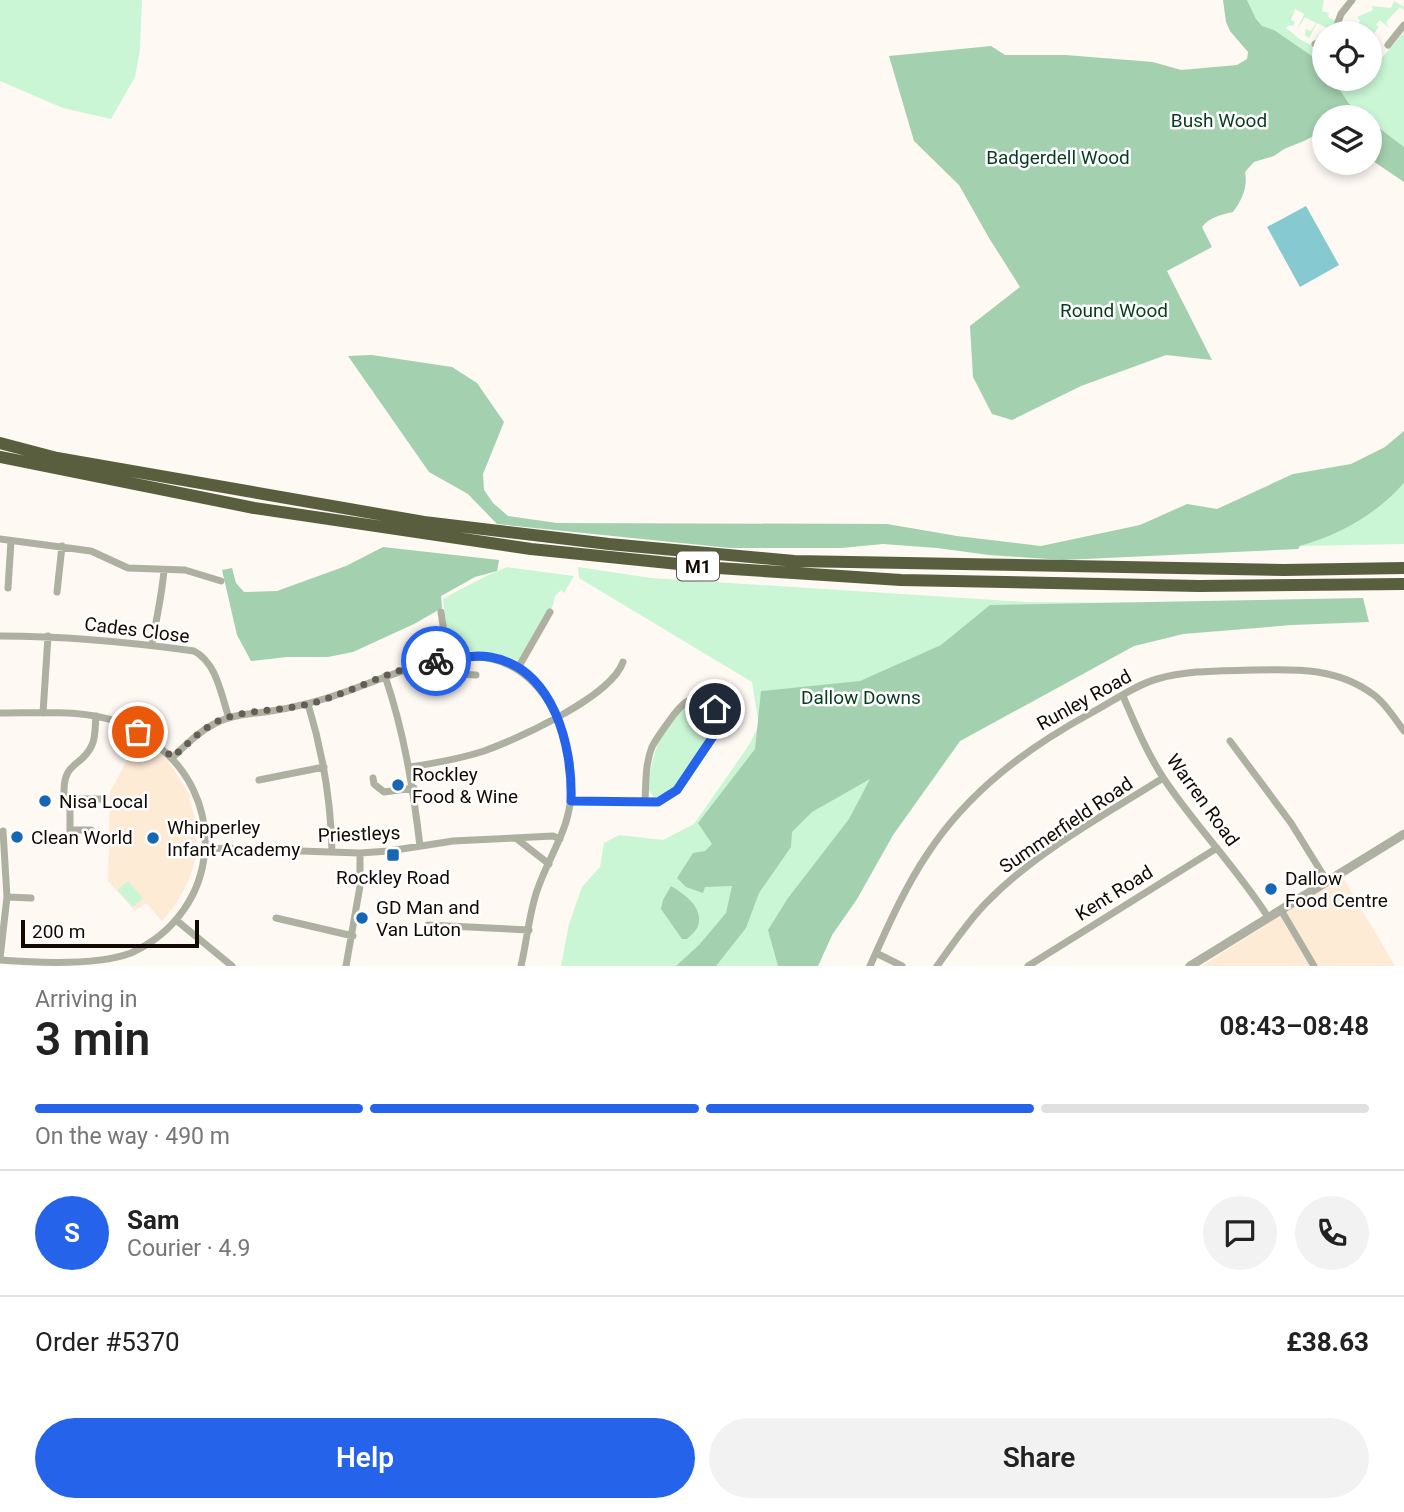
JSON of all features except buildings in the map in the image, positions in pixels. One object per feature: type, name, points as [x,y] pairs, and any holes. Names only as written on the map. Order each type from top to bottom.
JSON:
[{"type":"highway","name":"M1","points":[[0,443],[57,458],[424,522],[609,544],[794,561],[1284,570],[1404,568]]},
{"type":"highway","name":"M1","points":[[0,457],[254,508],[531,549],[704,566],[901,580],[1199,586],[1404,584]]},
{"type":"street","points":[[1338,21],[1352,0]]},
{"type":"street","points":[[1388,45],[1404,25]]},
{"type":"street","points":[[0,539],[91,551],[128,568],[185,570],[220,581]]},
{"type":"street","points":[[8,588],[11,541]]},
{"type":"street","points":[[57,592],[62,546]]},
{"type":"street","points":[[152,645],[162,600],[164,570]]},
{"type":"street","points":[[441,612],[448,659]]},
{"type":"street","points":[[518,668],[550,612]]},
{"type":"street","name":"Cades Close","points":[[0,636],[48,636],[194,651],[204,656],[211,666],[229,718]]},
{"type":"street","points":[[43,713],[48,636]]},
{"type":"street","points":[[468,657],[468,674]]},
{"type":"street","points":[[173,757],[198,734],[229,718],[308,704],[421,664],[448,659],[489,657],[518,668],[540,687],[557,716],[567,747],[572,783],[571,801],[560,839],[537,889],[521,966]]},
{"type":"street","points":[[410,767],[454,760],[484,751],[557,716],[587,701],[620,671],[623,662]]},
{"type":"street","name":"Runley Road","points":[[870,966],[928,853],[962,808],[996,776],[1032,748],[1154,679],[1183,673],[1298,668],[1324,672],[1348,680],[1374,695],[1404,732]]},
{"type":"street","points":[[386,676],[410,767],[420,846]]},
{"type":"street","name":"Warren Road","points":[[1123,696],[1136,728],[1163,778],[1248,885],[1268,917]]},
{"type":"street","points":[[571,801],[645,802],[658,802],[677,790],[718,729],[719,721],[715,709],[708,702],[690,699],[681,704],[653,745],[648,761],[645,802]]},
{"type":"street","points":[[308,704],[324,767],[331,809],[332,852]]},
{"type":"street","points":[[0,713],[96,716],[124,724],[173,757],[192,783],[205,817],[206,848],[201,873],[191,897],[176,920],[147,945],[111,960],[94,963],[27,964],[0,959],[7,897],[3,831]]},
{"type":"street","points":[[96,716],[92,744],[65,775],[64,794],[70,799],[104,799]]},
{"type":"street","points":[[1230,741],[1291,823],[1327,881]]},
{"type":"street","points":[[259,780],[324,767]]},
{"type":"street","name":"Summerfield Road","points":[[937,966],[965,927],[1008,882],[1041,857],[1163,778]]},
{"type":"street","points":[[373,779],[374,784],[384,792],[414,788]]},
{"type":"street","points":[[70,799],[70,830],[91,830]]},
{"type":"street","points":[[1190,966],[1404,834]]},
{"type":"street","name":"Priestleys","points":[[206,848],[360,853],[453,841],[553,836],[560,839]]},
{"type":"street","points":[[513,837],[549,864]]},
{"type":"street","name":"Kent Road","points":[[1028,966],[1217,848]]},
{"type":"street","points":[[346,966],[360,886],[360,853]]},
{"type":"street","points":[[7,897],[32,898]]},
{"type":"street","points":[[1281,909],[1314,966]]},
{"type":"street","points":[[276,918],[353,936]]},
{"type":"street","points":[[176,920],[232,966]]},
{"type":"street","points":[[428,925],[529,930]]},
{"type":"street","points":[[876,953],[902,966]]},
{"type":"shaded area","name":"Whipperley Infant Academy","points":[[139,738],[165,756],[191,797],[189,798],[196,821],[197,855],[189,880],[176,904],[162,921],[146,903],[135,911],[108,881],[110,792]]},
{"type":"shaded area","points":[[1342,876],[1395,966],[1202,966]]},
{"type":"green space","points":[[0,0],[142,0],[140,49],[135,77],[111,119],[63,108],[0,81]]},
{"type":"green space","points":[[1223,0],[1247,0],[1262,26],[1274,30],[1312,56],[1312,91],[1341,91],[1350,105],[1312,105],[1312,137],[1274,156],[1254,162],[1245,172],[1244,193],[1233,212],[1220,215],[1202,227],[1212,247],[1167,271],[1212,360],[1166,355],[1081,386],[1012,420],[992,414],[973,377],[970,326],[1020,287],[959,185],[914,141],[889,56],[991,46],[1005,55],[1065,55],[1153,62],[1181,70],[1237,65],[1247,59],[1248,52],[1226,22]]},
{"type":"green space","points":[[1247,0],[1324,0],[1322,11],[1329,13],[1328,17],[1336,21],[1312,21],[1305,17],[1297,30],[1304,14],[1295,9],[1291,20],[1295,22],[1293,26],[1286,28],[1312,46],[1312,57],[1274,30],[1262,26]]},
{"type":"green space","points":[[1394,1],[1404,7],[1404,10],[1400,7],[1386,22],[1389,28],[1380,20],[1360,21],[1357,17],[1373,10],[1372,6],[1391,8]]},
{"type":"green space","points":[[1306,29],[1311,31],[1309,38],[1305,35]]},
{"type":"green space","points":[[1404,32],[1404,147],[1382,130],[1382,105],[1350,105],[1340,91],[1382,91],[1382,58]]},
{"type":"green space","points":[[1382,130],[1404,147],[1404,182],[1382,167]]},
{"type":"green space","points":[[372,355],[452,367],[477,383],[504,422],[483,474],[484,490],[493,503],[508,516],[557,523],[887,524],[1041,546],[1140,525],[1187,504],[1217,509],[1293,474],[1351,464],[1385,447],[1404,431],[1404,483],[1370,514],[1298,549],[1063,560],[883,544],[841,548],[730,548],[497,524],[468,494],[429,472],[348,356]]},
{"type":"green space","points":[[1404,483],[1404,544],[1300,546],[1327,536],[1356,520],[1395,493]]},
{"type":"green space","points":[[383,547],[499,560],[497,571],[475,577],[441,596],[442,608],[353,652],[328,657],[287,657],[251,661],[237,635],[222,570],[232,568],[236,583],[244,592],[277,591],[346,566]]},
{"type":"green space","points":[[507,567],[574,576],[564,593],[561,590],[555,596],[553,605],[519,661],[485,652],[450,652],[443,599]]},
{"type":"green space","name":"Dallow Downs","points":[[578,567],[651,578],[1026,602],[1157,603],[1183,634],[1134,646],[960,741],[893,835],[857,899],[832,935],[818,966],[561,966],[569,924],[582,887],[600,867],[604,843],[619,835],[663,840],[694,824],[749,745],[759,725],[752,682],[579,578]]},
{"type":"green space","points":[[1363,598],[1369,622],[1183,634],[1134,646],[960,741],[893,835],[857,899],[832,935],[818,966],[778,966],[768,930],[788,898],[849,819],[870,779],[812,812],[792,832],[791,847],[759,893],[746,928],[716,966],[676,966],[699,945],[726,913],[732,886],[705,887],[703,893],[686,887],[677,878],[693,853],[705,851],[712,844],[698,823],[755,749],[761,691],[860,681],[941,645],[990,605]]},
{"type":"green space","points":[[691,704],[707,707],[716,724],[684,778],[666,794],[655,799],[648,789],[651,766],[659,741],[672,719]]},
{"type":"green space","points":[[128,881],[143,898],[133,907],[117,890]]},
{"type":"green space","points":[[671,886],[692,902],[698,913],[697,928],[687,939],[682,939],[661,909]]},
{"type":"water","points":[[1306,206],[1339,265],[1300,287],[1267,227]]},
{"type":"way so far","points":[[138,732],[173,757],[214,723],[243,714],[308,704],[436,661]]},
{"type":"place","name":"Rockley Food & Wine","points":[[398,785]]},
{"type":"place","name":"Nisa Local","points":[[45,801]]},
{"type":"place","name":"Clean World","points":[[17,837]]},
{"type":"place","name":"Whipperley Infant Academy","points":[[153,838]]},
{"type":"place","name":"Rockley Road","points":[[393,855]]},
{"type":"place","name":"Dallow Food Centre","points":[[1271,889]]},
{"type":"place","name":"GD Man and Van Luton","points":[[362,918]]},
{"type":"route","points":[[436,661],[489,657],[518,668],[540,687],[557,716],[567,747],[572,783],[571,801],[658,802],[668,797],[677,790],[718,729],[719,721],[715,709]]},
{"type":"park label","name":"Bush Wood","points":[[1219,120]]},
{"type":"park label","name":"Badgerdell Wood","points":[[1058,157]]},
{"type":"park label","name":"Round Wood","points":[[1114,310]]}]
